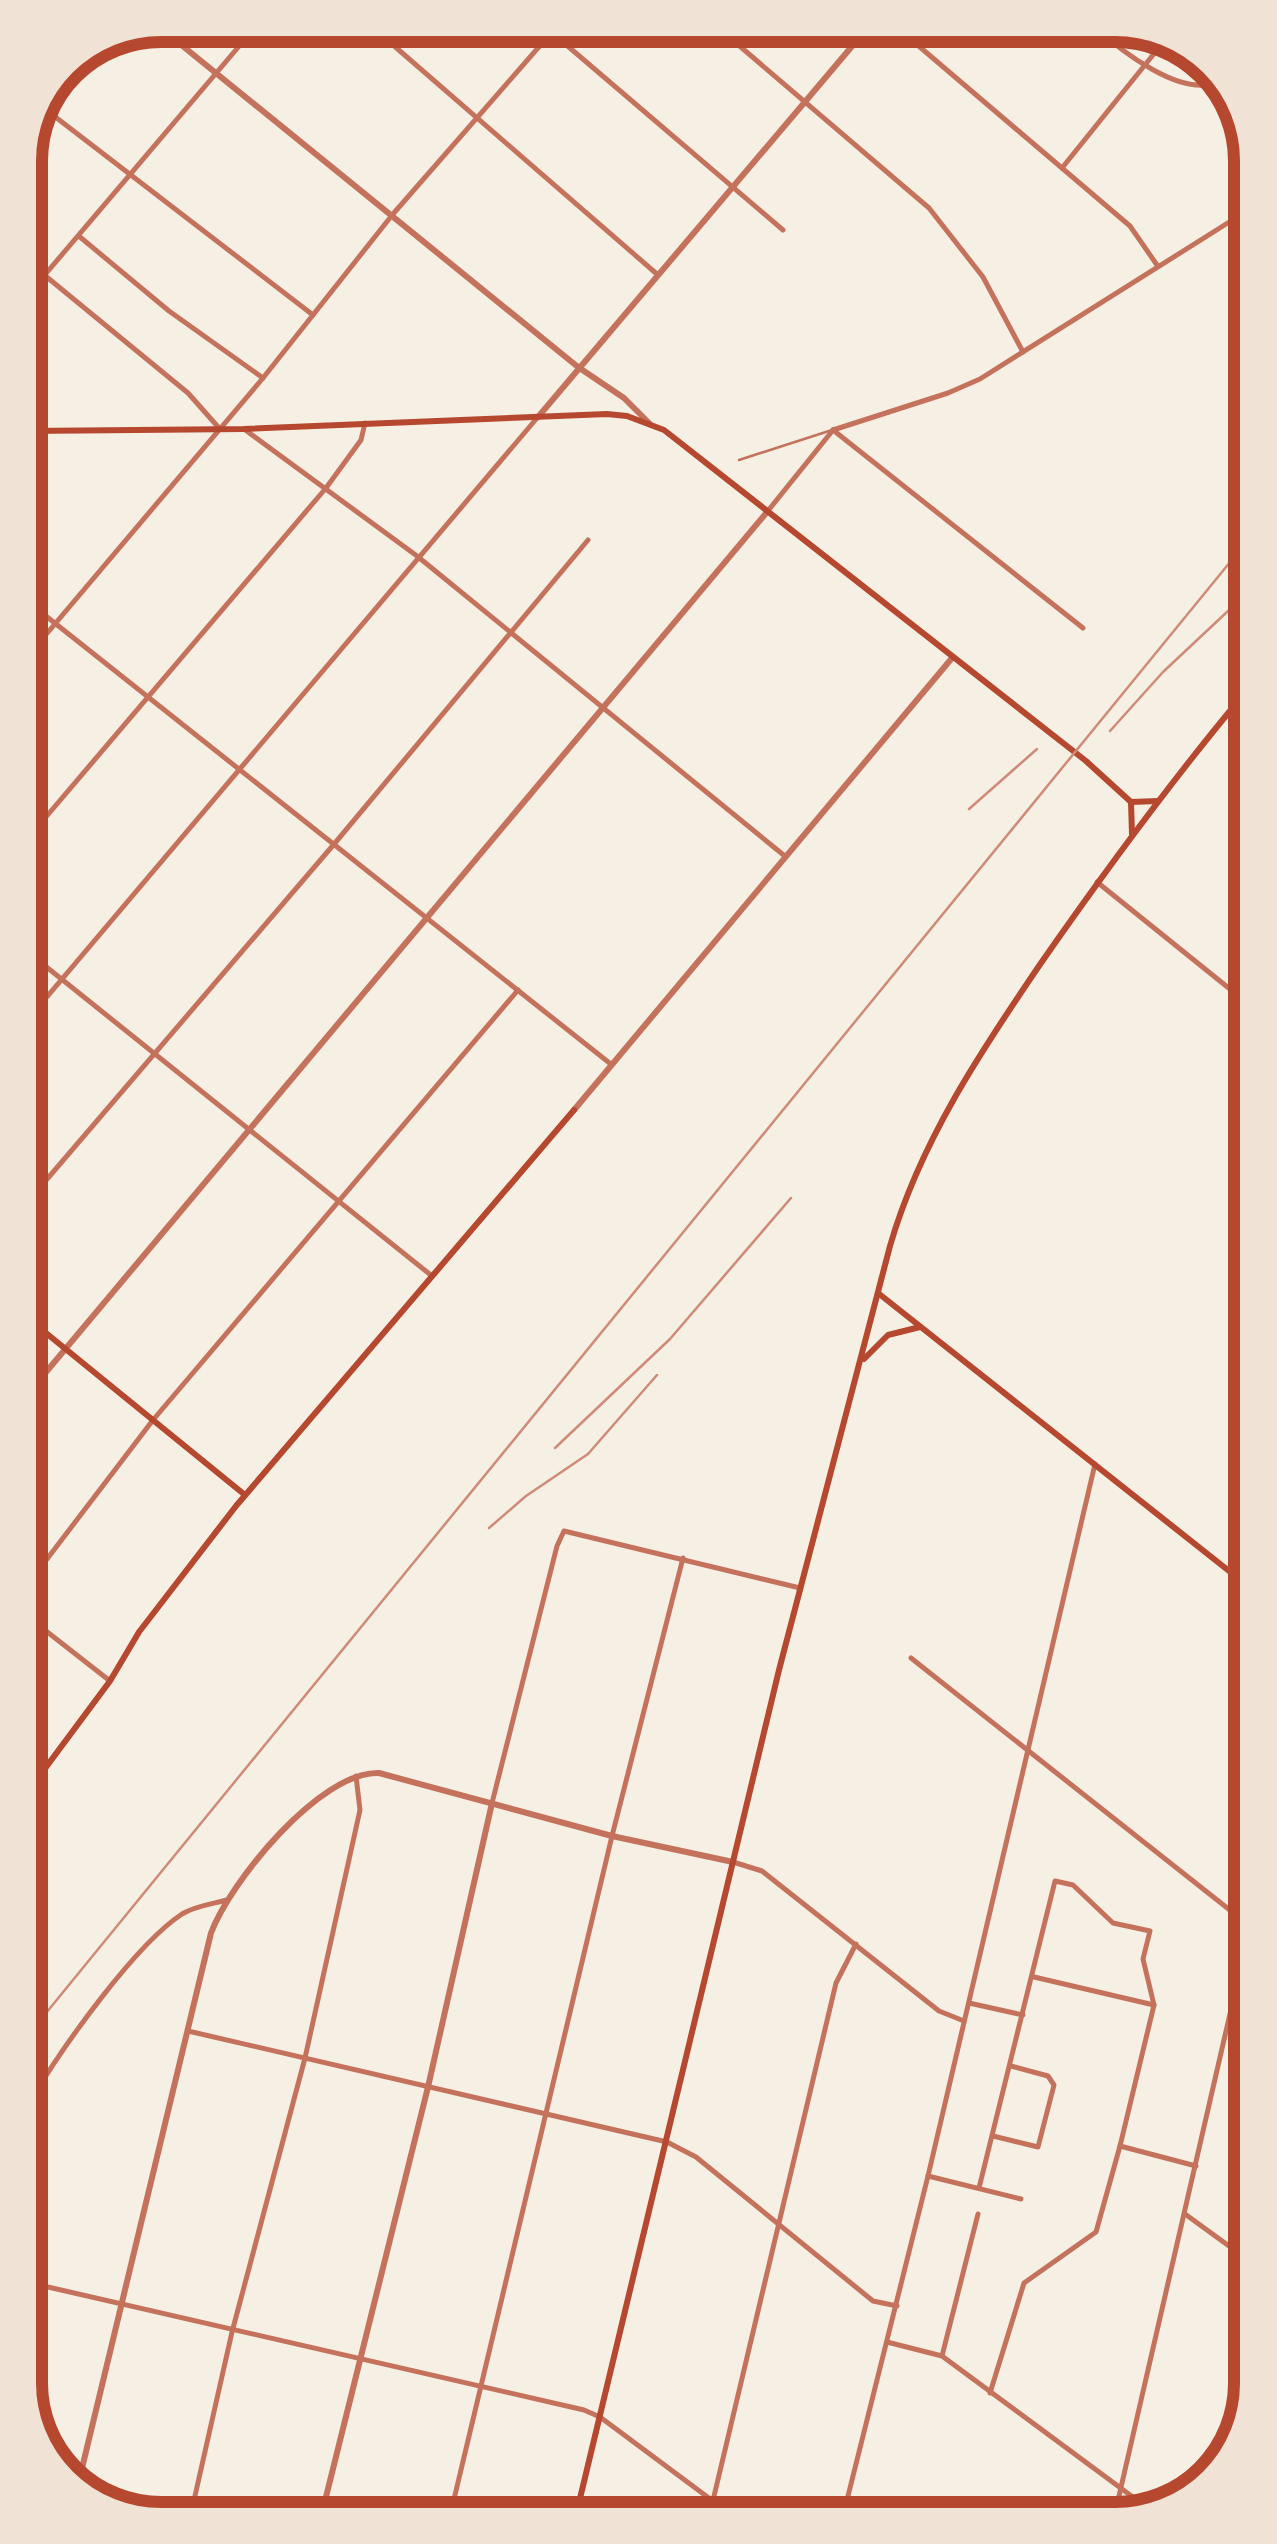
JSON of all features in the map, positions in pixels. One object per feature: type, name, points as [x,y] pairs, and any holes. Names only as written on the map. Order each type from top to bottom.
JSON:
[{"type":"main road","points":[[43,431],[244,428],[607,414],[650,423],[664,430],[1086,760],[1132,803],[1132,835]]},
{"type":"main road","points":[[579,2501],[800,1588],[908,1194],[938,1126],[998,1027],[1097,882],[1234,707]]},
{"type":"main road","points":[[1132,803],[1159,801]]},
{"type":"main road","points":[[42,1772],[110,1681],[139,1632],[245,1496],[574,1110]]},
{"type":"main road","points":[[878,1293],[1234,1575]]},
{"type":"main road","points":[[860,1364],[888,1336],[920,1327]]},
{"type":"main road","points":[[42,1330],[245,1496]]},
{"type":"street","points":[[177,42],[578,367],[624,398],[650,423]]},
{"type":"street","points":[[43,278],[242,42]]},
{"type":"street","points":[[390,42],[659,276]]},
{"type":"street","points":[[43,639],[263,378],[393,214],[543,42]]},
{"type":"street","points":[[564,42],[783,230]]},
{"type":"street","points":[[736,43],[929,208],[983,277],[1022,352]]},
{"type":"street","points":[[43,1002],[855,43]]},
{"type":"street","points":[[915,43],[1130,226],[1157,266]]},
{"type":"street","points":[[1116,43],[1143,65],[1197,86],[1208,86]]},
{"type":"street","points":[[1062,168],[1156,50]]},
{"type":"street","points":[[53,116],[312,314]]},
{"type":"street","points":[[42,1375],[833,430],[948,394],[980,379],[1234,219]]},
{"type":"street","points":[[78,236],[169,311],[263,378]]},
{"type":"street","points":[[45,276],[188,392],[219,428]]},
{"type":"street","points":[[43,821],[326,488],[361,440],[365,423]]},
{"type":"street","points":[[244,428],[417,556],[786,857]]},
{"type":"street","points":[[833,430],[1082,628]]},
{"type":"street","points":[[43,1184],[588,540]]},
{"type":"street","points":[[43,613],[612,1064]]},
{"type":"street","points":[[574,1110],[952,658]]},
{"type":"street","points":[[1097,882],[1234,992]]},
{"type":"street","points":[[43,964],[432,1276]]},
{"type":"street","points":[[42,1566],[153,1420],[518,990]]},
{"type":"street","points":[[847,2502],[928,2176],[1094,1464]]},
{"type":"street","points":[[326,2501],[428,2087],[492,1803],[564,1531],[800,1588]]},
{"type":"street","points":[[454,2501],[544,2112],[683,1558]]},
{"type":"street","points":[[42,1628],[110,1681]]},
{"type":"street","points":[[911,1658],[1234,1913]]},
{"type":"street","points":[[82,2471],[211,1933],[226,1900],[300,1814],[356,1776],[373,1772],[612,1836],[762,1871],[938,2011],[964,2021]]},
{"type":"street","points":[[194,2501],[232,2332],[305,2058],[360,1810],[356,1776]]},
{"type":"street","points":[[979,2188],[1055,1881],[1072,1886],[1113,1923],[1150,1931],[1143,1960],[1154,2006],[1096,2232],[1024,2283],[990,2393]]},
{"type":"street","points":[[42,2083],[111,1987],[164,1928],[184,1913],[226,1900]]},
{"type":"street","points":[[42,2286],[584,2410],[600,2417],[712,2500],[836,1982],[856,1944]]},
{"type":"street","points":[[1032,1976],[1154,2006]]},
{"type":"street","points":[[1118,2502],[1234,1997]]},
{"type":"street","points":[[968,2003],[1023,2015]]},
{"type":"street","points":[[188,2031],[667,2142],[696,2157],[873,2300],[896,2306]]},
{"type":"street","points":[[993,2136],[1038,2146],[1054,2085],[1048,2076],[1011,2066]]},
{"type":"street","points":[[1120,2146],[1196,2166]]},
{"type":"street","points":[[928,2176],[1021,2199]]},
{"type":"street","points":[[942,2356],[978,2214]]},
{"type":"street","points":[[1185,2214],[1234,2249]]},
{"type":"street","points":[[888,2342],[942,2356],[1137,2499]]},
{"type":"lane","points":[[739,460],[833,430]]},
{"type":"railway","points":[[42,2018],[1234,557]]},
{"type":"railway","points":[[1110,731],[1163,672],[1234,605]]},
{"type":"railway","points":[[969,809],[1037,749]]},
{"type":"railway","points":[[555,1448],[670,1339],[791,1198]]},
{"type":"railway","points":[[489,1528],[526,1496],[588,1454],[657,1375]]}]
